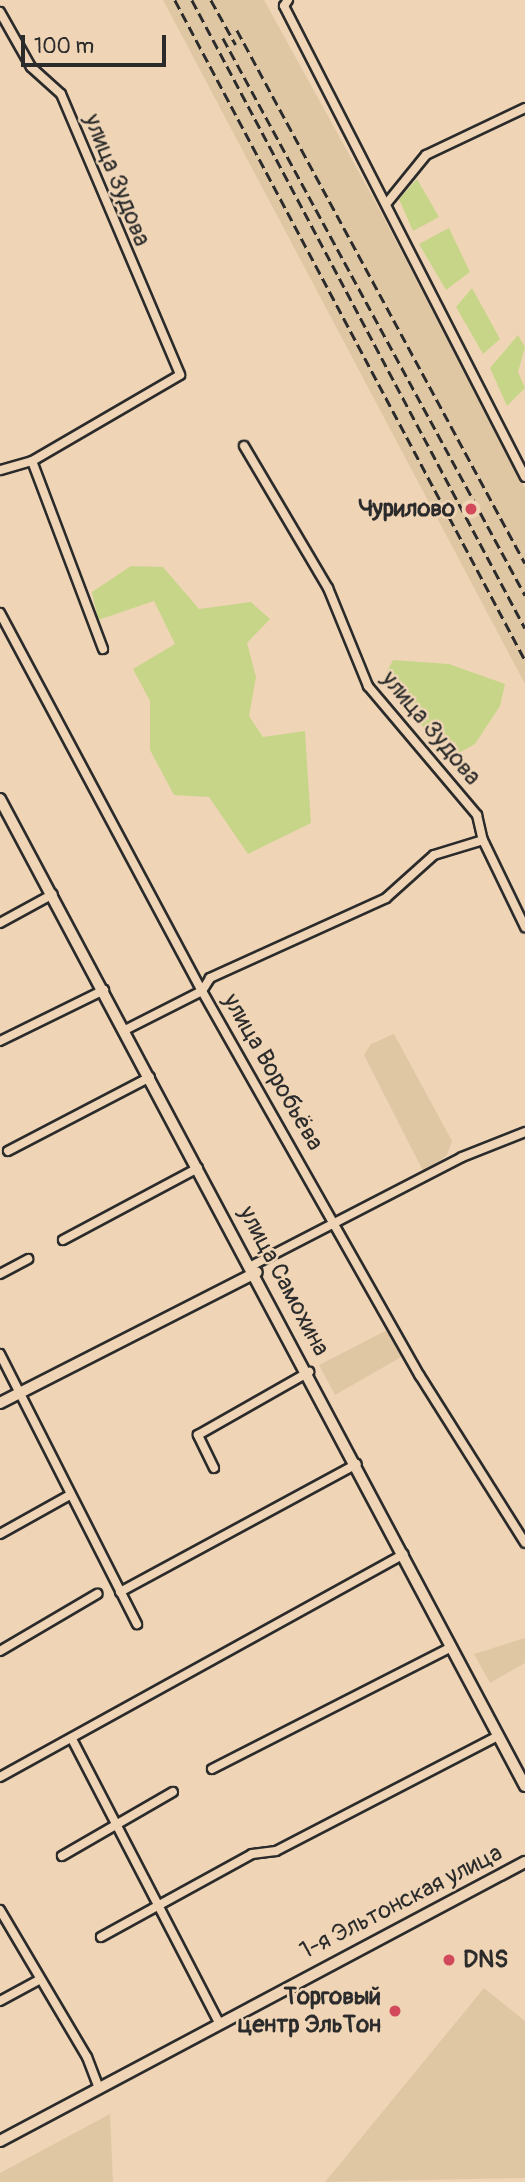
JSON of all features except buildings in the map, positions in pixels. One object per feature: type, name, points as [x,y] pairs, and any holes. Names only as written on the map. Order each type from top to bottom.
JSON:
[{"type":"street","points":[[288,0],[284,6],[525,477]]},
{"type":"street","name":"улица Зудова","points":[[0,12],[31,67],[61,94],[180,375],[32,461]]},
{"type":"street","points":[[387,203],[426,155],[525,108]]},
{"type":"street","name":"улица Зудова","points":[[244,446],[328,588],[368,686],[477,815],[483,840],[525,927]]},
{"type":"street","points":[[0,470],[32,461],[103,649]]},
{"type":"street","name":"улица Воробьёва","points":[[0,614],[202,991],[337,1221],[420,1376],[525,1543]]},
{"type":"street","name":"улица Самохина","points":[[2,805],[255,1269],[525,1786]]},
{"type":"street","points":[[125,1030],[202,991],[210,978],[386,898],[434,855],[483,840]]},
{"type":"street","points":[[0,923],[52,894]]},
{"type":"street","points":[[0,1041],[104,990]]},
{"type":"street","points":[[8,1151],[150,1077]]},
{"type":"street","points":[[0,1403],[255,1269],[337,1221],[525,1132]]},
{"type":"street","points":[[63,1240],[198,1168]]},
{"type":"street","points":[[0,1274],[27,1259]]},
{"type":"street","points":[[0,1354],[21,1392],[68,1496],[137,1624]]},
{"type":"street","points":[[214,1468],[198,1435],[309,1372]]},
{"type":"street","points":[[121,1592],[357,1464]]},
{"type":"street","points":[[0,1534],[68,1496]]},
{"type":"street","points":[[0,1777],[169,1686],[404,1553]]},
{"type":"street","points":[[0,1651],[97,1594]]},
{"type":"street","points":[[212,1769],[452,1647]]},
{"type":"street","points":[[102,1937],[252,1854],[276,1851],[498,1736]]},
{"type":"street","points":[[72,1739],[219,2023]]},
{"type":"street","points":[[62,1856],[173,1793]]},
{"type":"street","name":"1-я Эльтонская улица","points":[[0,2141],[525,1862]]},
{"type":"street","points":[[0,1910],[37,1981],[87,2057],[99,2089]]},
{"type":"street","points":[[0,2001],[37,1981]]},
{"type":"shaded area","points":[[163,0],[264,0],[376,203],[525,488],[525,684]]},
{"type":"shaded area","points":[[394,1034],[452,1141],[447,1155],[424,1173],[364,1055],[371,1044]]},
{"type":"shaded area","points":[[387,1330],[403,1356],[335,1395],[319,1365]]},
{"type":"shaded area","points":[[525,1638],[525,1663],[490,1683],[474,1654]]},
{"type":"shaded area","points":[[484,1988],[525,2021],[525,2178],[325,2182]]},
{"type":"shaded area","points":[[110,2114],[113,2182],[0,2182],[0,2173]]},
{"type":"green space","points":[[417,179],[439,217],[413,231],[399,199]]},
{"type":"green space","points":[[449,228],[470,272],[446,290],[419,244]]},
{"type":"green space","points":[[472,288],[500,339],[483,354],[456,307]]},
{"type":"green space","points":[[518,335],[525,347],[518,372],[525,388],[507,406],[490,368]]},
{"type":"green space","points":[[131,566],[163,567],[199,609],[251,602],[270,619],[247,643],[256,677],[249,716],[263,737],[305,731],[311,823],[248,854],[209,797],[174,795],[150,750],[150,701],[133,669],[175,644],[154,601],[98,620],[92,592]]},
{"type":"green space","points":[[393,660],[449,664],[505,684],[500,706],[475,744],[457,754],[430,735],[383,679]]},
{"type":"railway","points":[[175,0],[525,660]]},
{"type":"railway","points":[[192,0],[525,628]]},
{"type":"railway","points":[[211,0],[236,45]]},
{"type":"railway","points":[[237,30],[525,563]]},
{"type":"railway","points":[[223,38],[525,595]]},
{"type":"place","name":"Чурилово","points":[[471,509]]},
{"type":"place","name":"DNS","points":[[449,1960]]},
{"type":"place","name":"Торговый центр ЭльТон","points":[[395,2011]]}]
